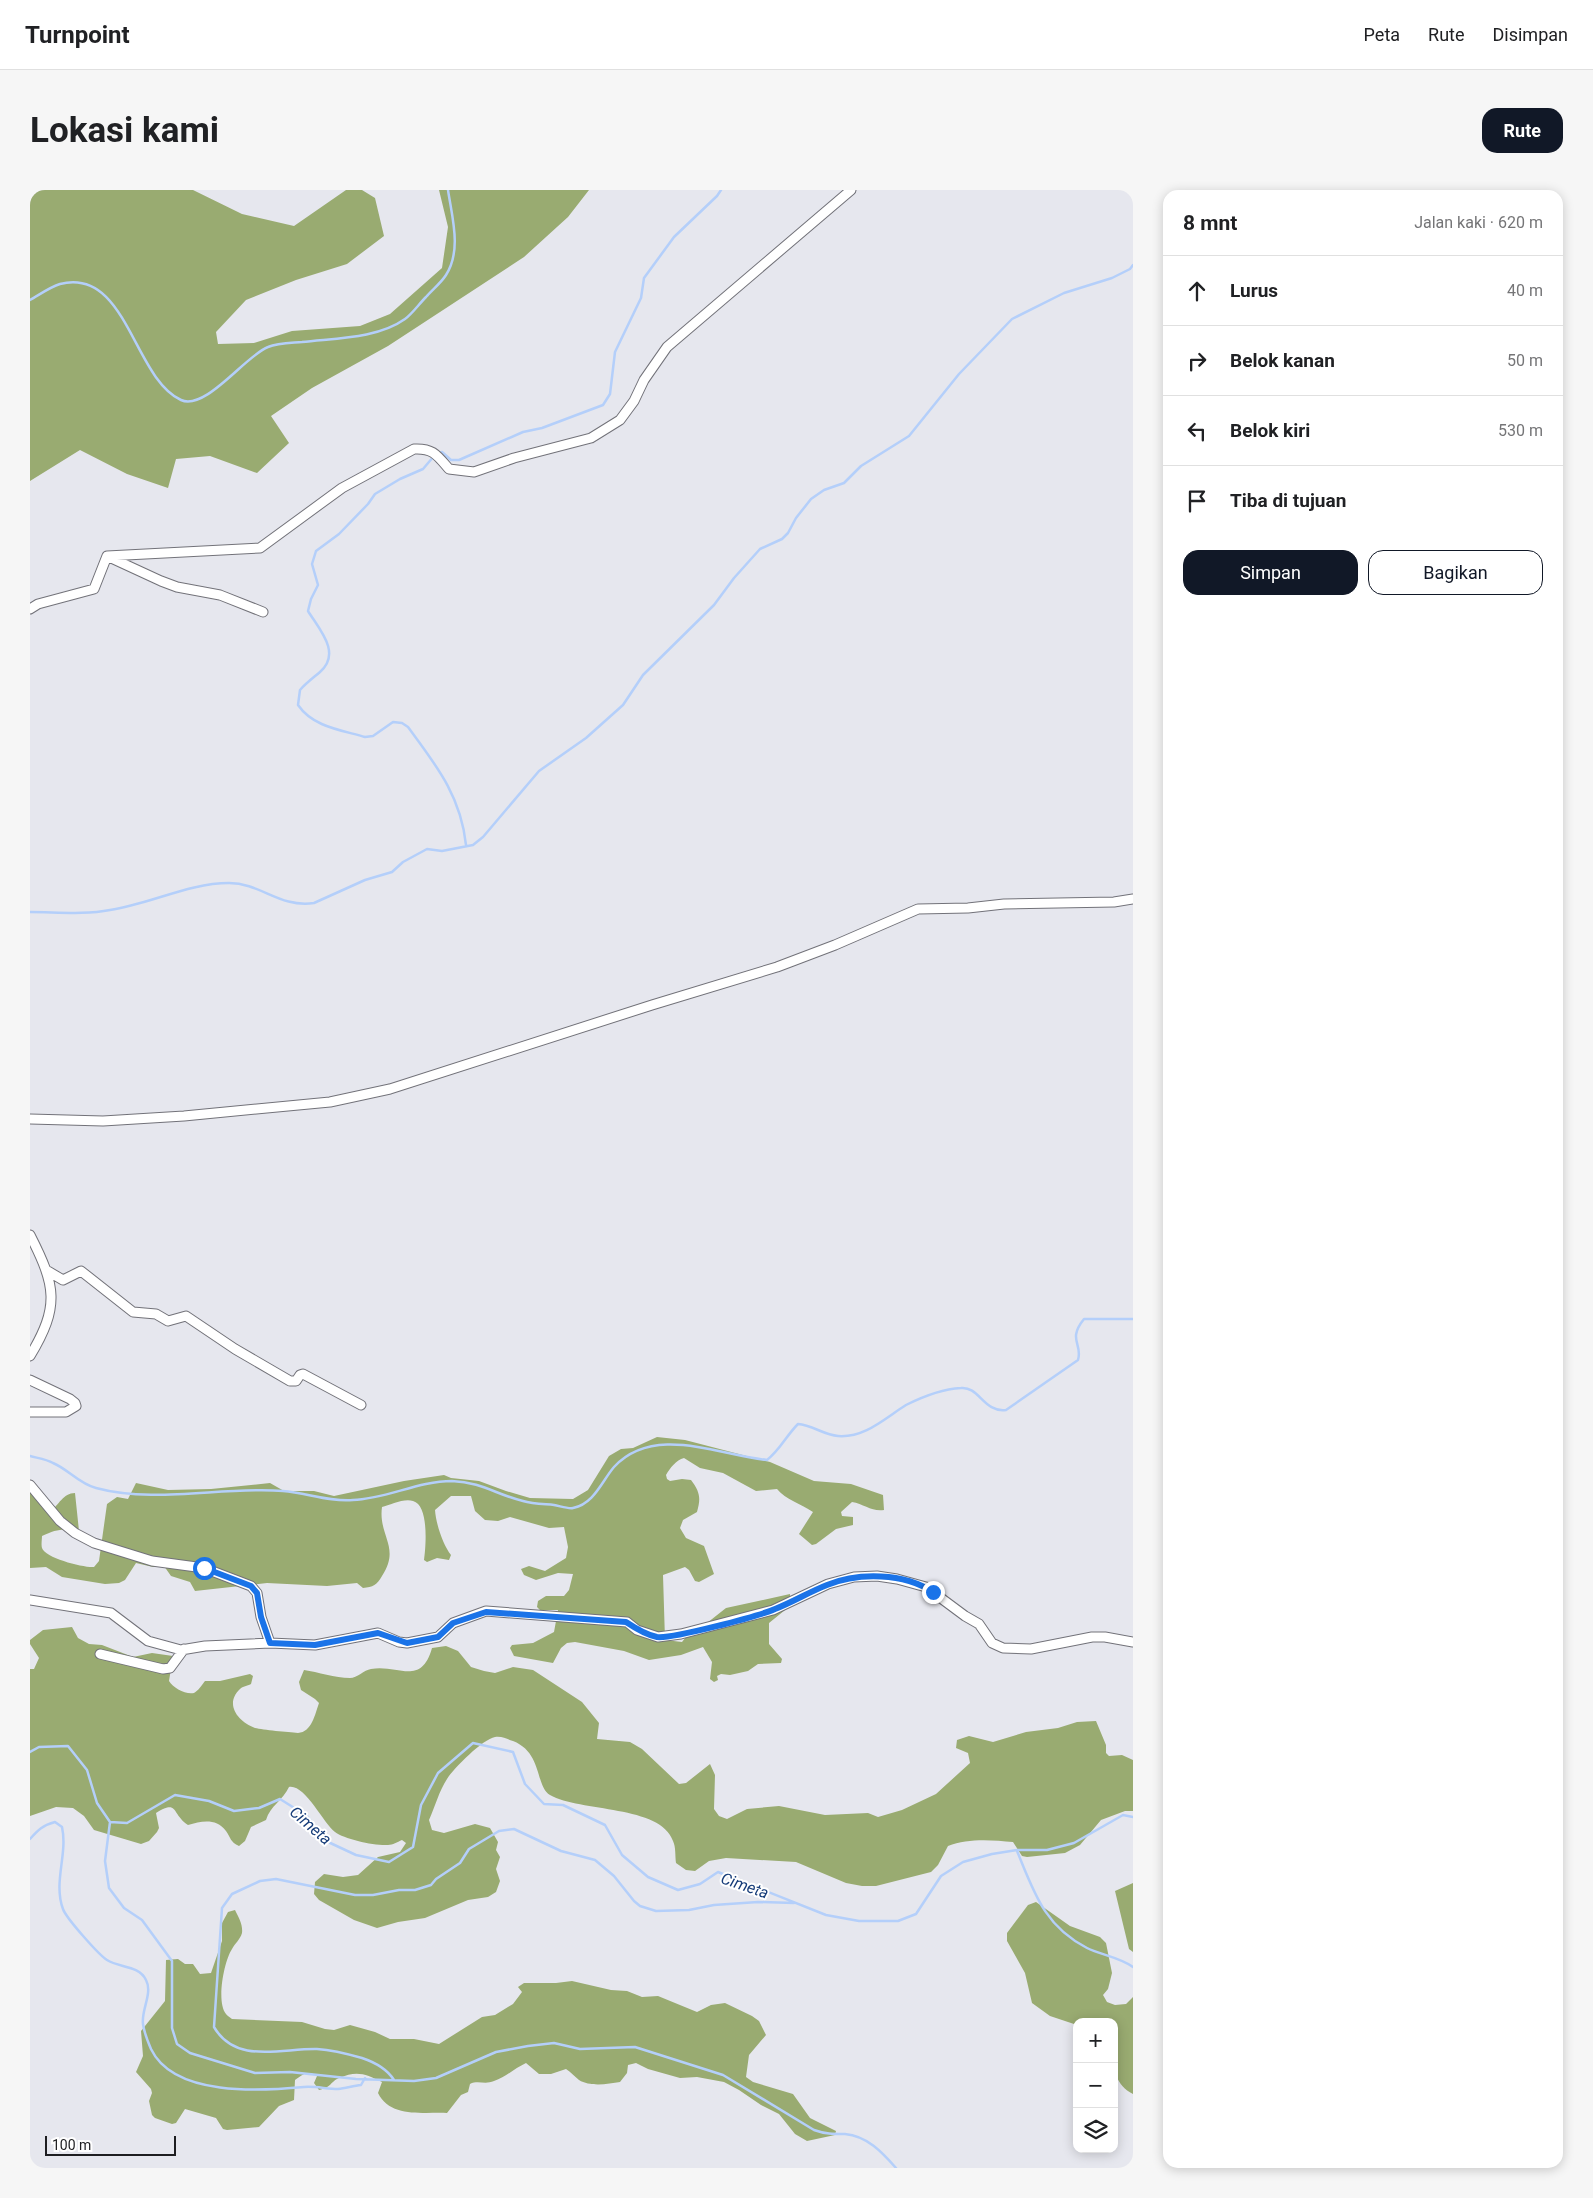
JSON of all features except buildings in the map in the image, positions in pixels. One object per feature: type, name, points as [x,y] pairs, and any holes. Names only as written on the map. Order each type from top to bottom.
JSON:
[{"type":"street","points":[[107,556],[260,548],[342,488],[414,449],[426,448],[437,455],[449,469],[474,472],[514,458],[591,438],[620,420],[667,347],[851,190]]},
{"type":"street","points":[[30,609],[38,604],[94,589],[107,556]]},
{"type":"street","points":[[107,556],[160,581],[220,595],[263,612]]},
{"type":"street","points":[[30,1119],[103,1120],[184,1116],[260,1107],[306,1105],[353,1098],[390,1090],[652,1005],[777,967],[835,945],[918,909],[968,908],[1004,904],[1114,902],[1133,898]]},
{"type":"street","points":[[30,1235],[51,1285],[50,1316],[30,1356]]},
{"type":"street","points":[[46,1270],[63,1280],[81,1271],[132,1312],[156,1314],[168,1321],[186,1316],[235,1349],[290,1381],[296,1380],[303,1374],[361,1405]]},
{"type":"street","points":[[30,1380],[70,1399],[76,1406],[66,1412],[30,1412]]},
{"type":"street","points":[[30,1485],[60,1521],[75,1533],[94,1543],[152,1561],[204,1568],[251,1586],[257,1593],[261,1617],[270,1643]]},
{"type":"street","points":[[30,1600],[110,1613],[148,1642],[184,1650],[205,1646],[270,1643],[315,1645],[378,1633],[407,1643],[438,1637],[453,1623],[486,1612],[626,1622],[637,1630],[658,1637],[681,1634],[774,1610],[828,1584],[854,1577],[877,1576],[898,1579],[926,1587],[979,1624],[992,1643],[1003,1648],[1031,1649],[1092,1637],[1105,1637],[1133,1642]]},
{"type":"street","points":[[100,1654],[148,1667],[163,1669],[170,1668],[184,1650]]},
{"type":"green space","points":[[30,190],[193,190],[242,214],[294,226],[346,190],[362,190],[375,198],[384,236],[347,264],[296,280],[246,300],[216,332],[218,344],[254,343],[292,331],[360,326],[390,314],[442,268],[448,227],[439,190],[589,190],[568,217],[524,257],[388,346],[312,388],[271,416],[289,443],[257,473],[210,456],[176,459],[168,488],[127,474],[80,450],[30,481]]},
{"type":"green space","points":[[657,1437],[685,1440],[770,1462],[814,1481],[851,1484],[883,1495],[884,1510],[876,1510],[852,1502],[841,1512],[842,1516],[853,1517],[853,1525],[836,1529],[812,1545],[799,1534],[813,1512],[789,1499],[777,1489],[756,1491],[723,1473],[700,1468],[684,1458],[676,1462],[666,1475],[670,1481],[691,1480],[696,1488],[699,1495],[697,1512],[683,1520],[680,1528],[686,1538],[704,1546],[714,1574],[699,1582],[695,1581],[689,1570],[685,1567],[663,1575],[665,1640],[682,1642],[693,1628],[707,1623],[726,1608],[790,1594],[790,1606],[769,1623],[769,1644],[782,1659],[781,1663],[758,1664],[748,1671],[730,1675],[721,1674],[717,1676],[718,1680],[714,1682],[710,1679],[712,1662],[703,1647],[681,1655],[649,1660],[624,1651],[575,1642],[567,1643],[561,1648],[553,1663],[514,1656],[510,1648],[512,1645],[533,1643],[554,1632],[558,1610],[540,1610],[537,1607],[538,1601],[546,1596],[564,1596],[569,1590],[573,1574],[558,1573],[536,1580],[524,1575],[521,1569],[529,1566],[545,1571],[566,1558],[568,1547],[564,1527],[549,1528],[510,1517],[498,1521],[485,1520],[475,1511],[471,1496],[451,1496],[435,1510],[440,1534],[451,1555],[449,1560],[437,1558],[427,1562],[424,1560],[425,1527],[422,1510],[418,1504],[405,1500],[382,1507],[383,1526],[388,1541],[389,1557],[387,1566],[378,1582],[366,1588],[357,1583],[327,1586],[267,1583],[195,1591],[190,1582],[171,1576],[164,1566],[153,1567],[136,1563],[125,1580],[119,1583],[105,1584],[62,1577],[46,1567],[30,1568],[30,1490],[50,1512],[64,1497],[75,1493],[79,1531],[60,1530],[42,1536],[42,1548],[57,1559],[94,1567],[99,1561],[107,1504],[117,1497],[128,1499],[136,1483],[168,1490],[211,1489],[270,1483],[284,1491],[314,1491],[334,1496],[404,1481],[444,1475],[451,1478],[479,1481],[530,1498],[573,1499],[588,1490],[609,1456],[621,1449],[633,1448]]},
{"type":"green space","points":[[72,1627],[78,1638],[89,1644],[102,1645],[133,1657],[152,1653],[173,1656],[169,1681],[187,1693],[194,1693],[205,1681],[220,1681],[250,1674],[253,1676],[251,1684],[240,1689],[233,1701],[235,1712],[239,1717],[255,1728],[298,1733],[303,1732],[310,1726],[319,1703],[301,1690],[299,1682],[304,1670],[350,1678],[371,1669],[415,1670],[422,1667],[432,1648],[446,1646],[458,1651],[471,1667],[484,1671],[495,1673],[513,1667],[533,1670],[582,1702],[599,1723],[597,1739],[630,1742],[642,1749],[679,1784],[686,1783],[710,1764],[715,1775],[714,1809],[719,1816],[727,1819],[747,1809],[779,1806],[825,1815],[868,1813],[878,1817],[902,1810],[936,1794],[970,1763],[968,1753],[956,1748],[957,1740],[969,1736],[993,1742],[1026,1732],[1058,1728],[1077,1722],[1096,1721],[1106,1745],[1106,1753],[1109,1756],[1122,1755],[1133,1760],[1133,1811],[1125,1811],[1101,1820],[1080,1845],[1065,1853],[1027,1857],[1022,1856],[1013,1842],[988,1840],[956,1843],[948,1846],[938,1865],[931,1872],[876,1886],[846,1883],[796,1862],[726,1858],[709,1861],[695,1871],[686,1870],[676,1863],[674,1843],[666,1829],[653,1821],[637,1815],[580,1804],[550,1795],[545,1791],[534,1761],[523,1746],[502,1737],[495,1737],[476,1748],[447,1779],[429,1820],[432,1830],[444,1833],[475,1824],[490,1828],[498,1842],[496,1850],[500,1857],[496,1869],[500,1881],[496,1892],[488,1897],[468,1900],[425,1918],[398,1922],[377,1928],[354,1920],[319,1900],[314,1894],[315,1882],[324,1874],[343,1877],[358,1875],[378,1857],[400,1852],[406,1843],[402,1840],[390,1845],[382,1845],[360,1842],[339,1835],[330,1827],[307,1798],[295,1788],[289,1787],[270,1811],[266,1820],[251,1827],[245,1841],[239,1846],[232,1841],[226,1831],[218,1824],[204,1822],[188,1825],[172,1808],[168,1807],[156,1813],[159,1828],[149,1841],[141,1844],[94,1830],[84,1816],[73,1808],[56,1807],[30,1816],[30,1669],[34,1669],[39,1658],[30,1644],[30,1640],[43,1630]]},
{"type":"green space","points":[[1133,1883],[1133,1952],[1129,1949],[1115,1891]]},
{"type":"green space","points":[[1036,1902],[1070,1926],[1100,1937],[1106,1943],[1112,1973],[1108,1989],[1103,1995],[1107,2002],[1115,2005],[1126,2004],[1133,1997],[1133,2094],[1124,2088],[1118,2079],[1118,2018],[1073,2018],[1073,2024],[1050,2016],[1032,2003],[1025,1973],[1007,1941],[1007,1933],[1028,1905]]},
{"type":"green space","points":[[235,1910],[241,1924],[242,1933],[226,1963],[221,1991],[223,2008],[226,2015],[232,2019],[302,2022],[334,2030],[350,2025],[375,2032],[390,2039],[414,2039],[439,2044],[482,2017],[495,2015],[513,2004],[522,1992],[518,1987],[524,1983],[572,1981],[611,1990],[627,1991],[642,1997],[658,1996],[697,2012],[711,2005],[725,2003],[759,2021],[766,2035],[749,2055],[746,2077],[753,2082],[793,2094],[810,2118],[836,2131],[835,2135],[807,2141],[795,2134],[779,2114],[724,2082],[697,2077],[680,2078],[648,2069],[636,2063],[628,2065],[627,2073],[620,2082],[588,2084],[579,2080],[566,2069],[551,2074],[539,2074],[526,2063],[494,2081],[470,2084],[468,2092],[461,2095],[447,2113],[408,2112],[390,2107],[378,2093],[382,2082],[366,2075],[351,2074],[319,2090],[314,2083],[317,2076],[308,2073],[295,2080],[294,2100],[279,2106],[259,2127],[227,2130],[223,2129],[216,2118],[185,2109],[176,2123],[172,2124],[155,2118],[152,2115],[149,2101],[152,2093],[151,2089],[136,2072],[143,2056],[141,2031],[165,2001],[166,1960],[178,1959],[185,1964],[193,1964],[200,1974],[211,1973],[222,1941],[222,1923],[228,1912]]},
{"type":"waterway","points":[[30,300],[60,284],[82,283],[100,292],[115,307],[151,370],[165,388],[181,400],[191,401],[214,390],[259,352],[268,347],[355,337],[394,326],[408,317],[442,281],[451,265],[455,244],[448,190]]},
{"type":"waterway","points":[[439,453],[442,452],[451,460],[459,460],[523,432],[542,428],[603,405],[610,394],[615,352],[641,298],[644,278],[674,237],[721,190]]},
{"type":"waterway","points":[[30,912],[100,912],[125,907],[199,886],[229,883],[251,887],[290,902],[314,903],[365,880],[392,872],[403,862],[427,849],[442,851],[473,845],[483,837],[539,771],[586,738],[623,705],[643,675],[714,605],[734,578],[760,549],[782,539],[788,533],[796,518],[811,499],[824,490],[844,483],[861,466],[909,436],[959,374],[1012,319],[1064,293],[1112,278],[1130,269],[1133,265]]},
{"type":"waterway","points":[[434,456],[423,469],[400,479],[375,494],[339,534],[316,551],[312,564],[318,585],[311,599],[308,611],[326,641],[329,657],[326,665],[320,672],[300,690],[298,705],[319,723],[365,737],[373,736],[393,722],[402,723],[408,727],[437,768],[453,796],[459,811],[466,845]]},
{"type":"waterway","points":[[30,1456],[47,1460],[90,1486],[119,1493],[166,1495],[260,1490],[292,1492],[335,1500],[353,1500],[378,1497],[427,1484],[452,1481],[481,1486],[527,1502],[573,1508],[587,1502],[614,1467],[630,1454],[648,1447],[667,1445],[687,1446],[767,1460],[776,1452],[798,1424],[833,1435],[848,1436],[874,1426],[912,1402],[933,1394],[961,1388],[973,1391],[992,1408],[1006,1410],[1078,1360],[1079,1350],[1076,1337],[1079,1326],[1084,1319],[1133,1319]]},
{"type":"waterway","name":"Cimeta","points":[[30,1752],[39,1747],[68,1746],[87,1770],[97,1803],[110,1822],[127,1823],[175,1795],[209,1801],[234,1811],[259,1808],[280,1799],[307,1816],[326,1841],[356,1855],[389,1862],[413,1847],[421,1805],[438,1773],[473,1743],[513,1752],[525,1784],[544,1804],[563,1805],[605,1825],[622,1855],[648,1877],[678,1890],[700,1884],[718,1872],[826,1915],[859,1921],[898,1921],[916,1914],[941,1876],[963,1862],[992,1854],[1017,1850],[1047,1850],[1074,1843],[1123,1815],[1133,1817]]},
{"type":"waterway","points":[[30,1839],[41,1828],[51,1823],[55,1822],[62,1827],[63,1847],[59,1889],[65,1914],[103,1957],[112,1963],[134,1969],[143,1975],[148,1985],[148,1996],[143,2019],[146,2037],[151,2049],[162,2065],[179,2076],[198,2083],[243,2089],[265,2090],[308,2087],[338,2089],[361,2085],[365,2078]]},
{"type":"waterway","points":[[110,1822],[105,1861],[109,1888],[124,1908],[142,1920],[172,1961],[172,2028],[177,2044],[190,2053],[255,2073],[290,2072],[356,2079],[414,2081],[436,2078],[496,2052],[528,2046],[554,2043],[580,2049],[635,2047],[723,2075],[814,2130],[829,2134],[853,2135],[867,2141],[880,2151],[896,2168]]},
{"type":"waterway","points":[[394,2080],[388,2072],[376,2064],[346,2054],[317,2049],[261,2052],[234,2046],[223,2039],[214,2027],[222,1908],[232,1894],[260,1881],[276,1879],[355,1895],[415,1890],[431,1885],[436,1879],[460,1863],[469,1849],[499,1831],[514,1829],[561,1851],[595,1860],[614,1876],[634,1901],[640,1906],[656,1911],[689,1910],[714,1905],[758,1902],[794,1903]]},
{"type":"waterway","points":[[1017,1851],[1042,1907],[1060,1929],[1087,1948],[1133,1967]]},
{"type":"route","points":[[204,1568],[251,1586],[257,1593],[261,1617],[270,1643],[302,1646],[342,1641],[378,1633],[399,1642],[407,1643],[438,1637],[453,1623],[486,1612],[626,1622],[637,1630],[658,1637],[681,1634],[774,1610],[828,1584],[854,1577],[877,1576],[898,1579],[926,1587],[933,1592]]}]
